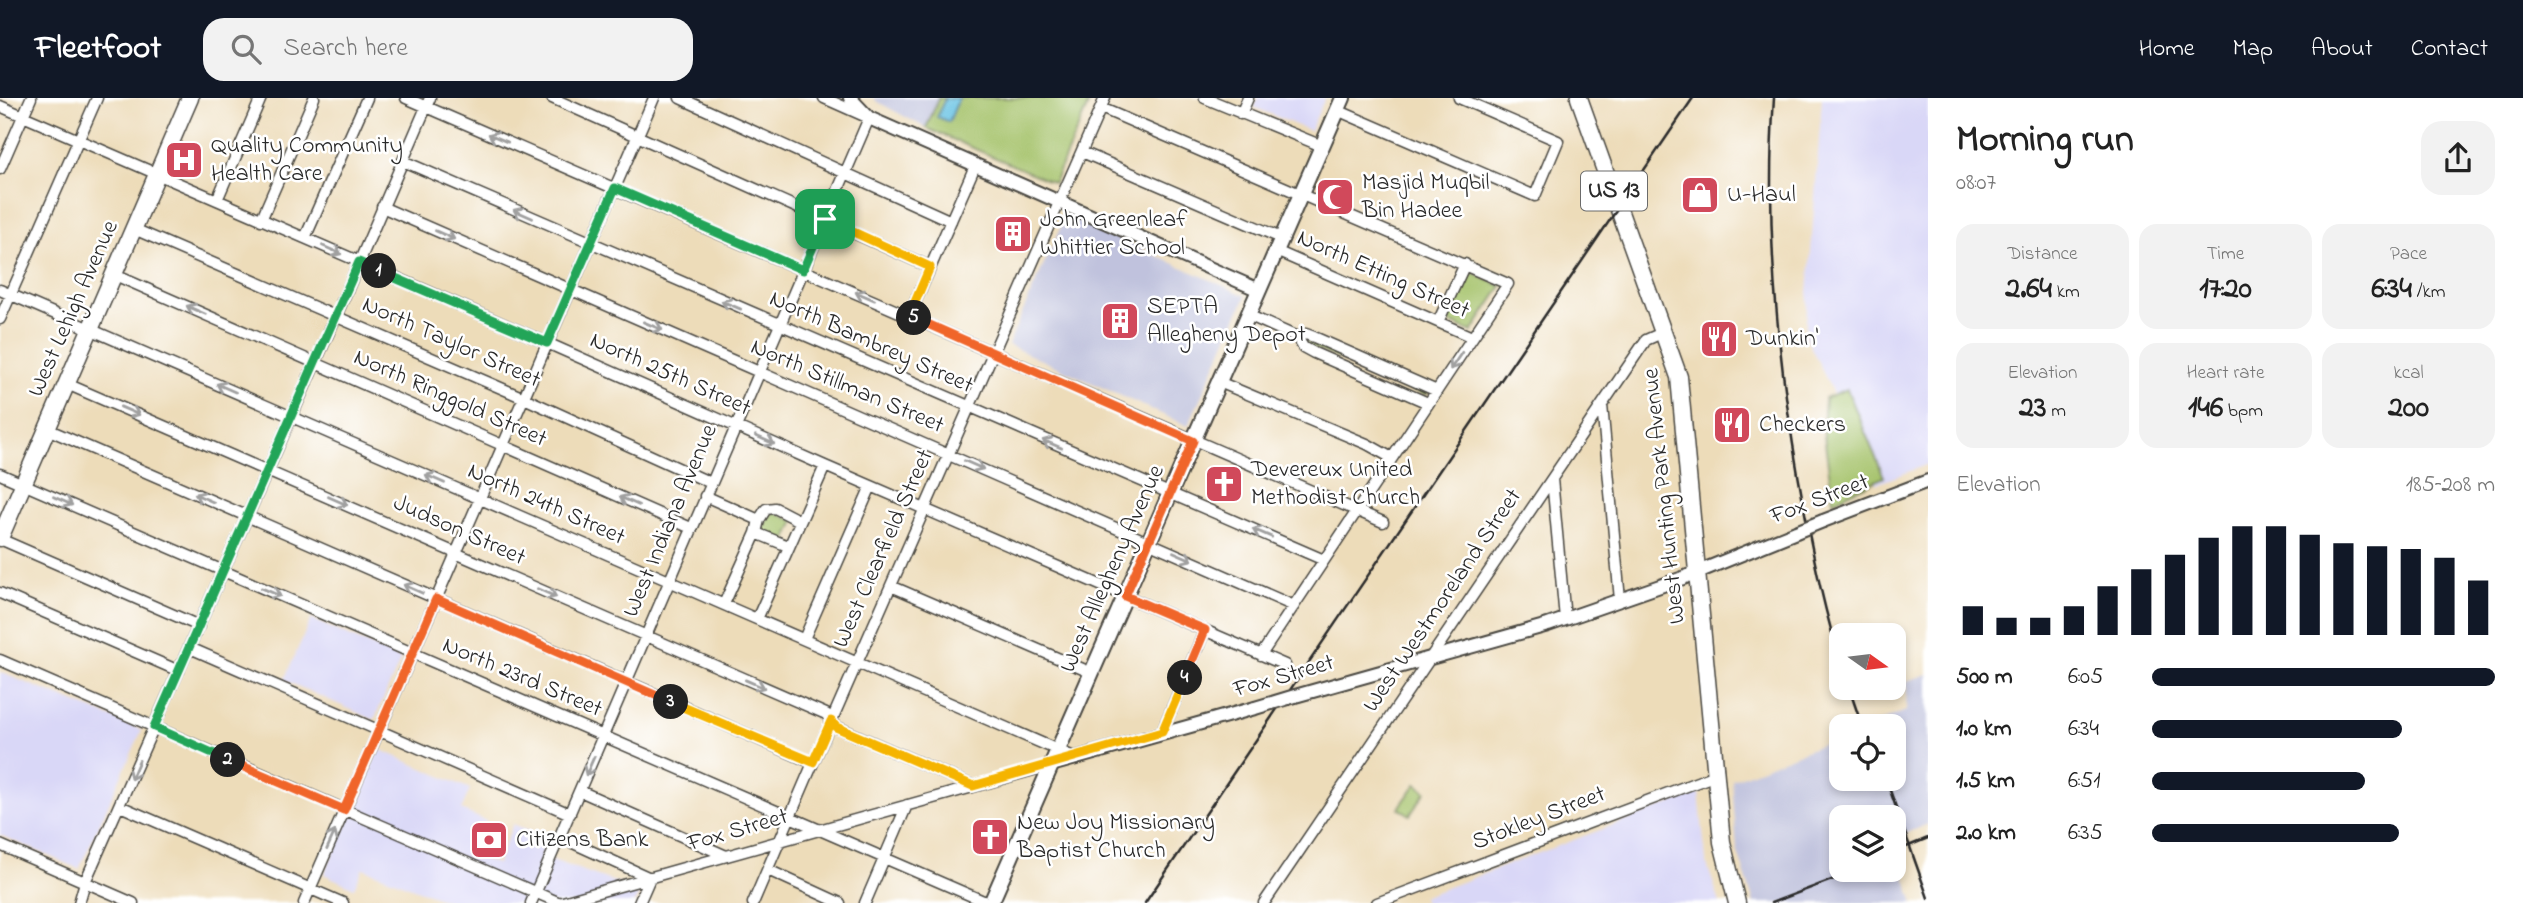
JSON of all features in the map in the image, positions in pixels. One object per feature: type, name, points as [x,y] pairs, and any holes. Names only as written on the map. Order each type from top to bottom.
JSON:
[{"type":"main road","name":"West Lehigh Avenue","points":[[0,538],[190,98]]},
{"type":"main road","name":"West Hunting Park Avenue","points":[[1580,98],[1681,384],[1723,850],[1737,903]]},
{"type":"main road","name":"West Allegheny Avenue","points":[[989,903],[1340,104]]},
{"type":"street","points":[[0,169],[31,98]]},
{"type":"street","points":[[0,319],[97,98]]},
{"type":"street","points":[[217,200],[261,98]]},
{"type":"street","points":[[261,220],[314,98]]},
{"type":"street","points":[[305,238],[367,98]]},
{"type":"street","points":[[406,98],[428,102],[615,188],[1383,522]]},
{"type":"street","points":[[552,98],[930,267]]},
{"type":"street","points":[[304,903],[654,98]]},
{"type":"street","points":[[680,98],[951,221]]},
{"type":"street","points":[[824,98],[1259,290]]},
{"type":"street","points":[[850,98],[869,118]]},
{"type":"street","points":[[861,98],[869,118]]},
{"type":"street","points":[[1205,98],[1322,146]]},
{"type":"street","points":[[1241,114],[1248,98]]},
{"type":"street","points":[[1340,104],[1535,196],[1558,141],[1459,98]]},
{"type":"street","points":[[79,903],[85,883],[428,102]]},
{"type":"street","points":[[1103,103],[1300,195],[1508,284],[1261,656]]},
{"type":"street","name":"West Clearfield Street","points":[[753,903],[1103,103]]},
{"type":"street","name":"North 25th Street","points":[[0,106],[1284,665]]},
{"type":"street","name":"West Indiana Avenue","points":[[531,903],[869,118]]},
{"type":"street","name":"North Etting Street","points":[[1082,152],[1472,337]]},
{"type":"street","name":"North Bambrey Street","points":[[403,162],[1324,560]]},
{"type":"street","points":[[909,316],[975,166]]},
{"type":"street","name":"North Stillman Street","points":[[382,207],[1294,606]]},
{"type":"street","name":"North Taylor Street","points":[[134,229],[524,398],[711,483]]},
{"type":"street","points":[[1438,322],[1465,264]]},
{"type":"street","name":"North Ringgold Street","points":[[115,275],[691,528]]},
{"type":"street","name":"North 24th Street","points":[[0,290],[1076,758]]},
{"type":"street","points":[[1248,315],[1297,337],[1303,347],[1314,353],[1429,403]]},
{"type":"street","name":"West Westmoreland Street","points":[[1264,903],[1646,340],[1664,332]]},
{"type":"street","points":[[1297,337],[1306,334],[1314,337],[1437,391]]},
{"type":"street","points":[[1219,382],[1355,439],[1392,458]]},
{"type":"street","name":"Judson Street","points":[[67,384],[826,715],[836,727],[973,786]]},
{"type":"street","points":[[1602,404],[1620,600]]},
{"type":"street","points":[[47,429],[813,762]]},
{"type":"street","points":[[757,619],[825,466]]},
{"type":"street","name":"North 23rd Street","points":[[0,474],[989,903]]},
{"type":"street","points":[[1552,479],[1565,619]]},
{"type":"street","name":"Fox Street","points":[[560,903],[1565,619],[1928,481]]},
{"type":"street","points":[[804,639],[872,486]]},
{"type":"street","points":[[705,496],[759,520]]},
{"type":"street","points":[[724,604],[766,509],[775,509],[800,521]]},
{"type":"street","points":[[756,533],[788,546]]},
{"type":"street","points":[[0,538],[199,626]]},
{"type":"street","points":[[891,586],[1092,673]]},
{"type":"street","points":[[0,593],[179,671]]},
{"type":"street","points":[[1162,732],[1205,630]]},
{"type":"street","points":[[190,648],[569,814]]},
{"type":"street","points":[[0,660],[560,903]]},
{"type":"street","name":"Stokley Street","points":[[1377,903],[1716,775]]},
{"type":"street","points":[[580,791],[724,855]]},
{"type":"street","points":[[865,903],[906,805]]},
{"type":"street","points":[[120,806],[343,903]]},
{"type":"street","points":[[559,837],[650,878],[639,903]]},
{"type":"street","points":[[0,845],[133,903]]},
{"type":"street","points":[[768,870],[840,903]]},
{"type":"shaded area","points":[[874,98],[939,98],[926,128]]},
{"type":"shaded area","points":[[1258,98],[1325,98],[1310,131],[1254,107]]},
{"type":"shaded area","points":[[1822,98],[1928,98],[1928,464],[1877,484],[1805,335]]},
{"type":"shaded area","name":"SEPTA Allegheny Depot","points":[[1066,215],[1246,296],[1188,426],[1008,345]]},
{"type":"shaded area","points":[[311,619],[401,659],[374,720],[284,680]]},
{"type":"shaded area","points":[[0,672],[142,730],[79,869],[0,835]]},
{"type":"shaded area","points":[[1928,674],[1928,824],[1906,833],[1906,805],[1829,805],[1829,882],[1906,882],[1906,879],[1914,903],[1754,903],[1737,849],[1732,780],[1829,742],[1829,791],[1906,791],[1906,714],[1898,714],[1906,711],[1907,681]]},
{"type":"shaded area","points":[[379,749],[470,789],[461,810],[486,821],[473,855],[497,864],[513,824],[549,839],[541,856],[640,891],[635,903],[452,903],[363,868],[354,888],[324,874]]},
{"type":"shaded area","points":[[1699,793],[1706,862],[1720,903],[1424,903],[1422,897]]},
{"type":"green space","points":[[939,98],[1091,98],[1054,183],[926,128]]},
{"type":"green space","points":[[1468,271],[1502,286],[1472,332],[1446,321]]},
{"type":"green space","points":[[1312,339],[1429,392],[1425,395],[1309,346],[1305,340]]},
{"type":"green space","points":[[1847,389],[1884,477],[1833,501],[1823,428],[1825,398]]},
{"type":"green space","points":[[774,512],[795,521],[786,541],[762,530],[768,517]]},
{"type":"green space","points":[[1416,784],[1426,791],[1410,815],[1399,808]]},
{"type":"water","points":[[945,98],[959,98],[949,122],[937,117]]},
{"type":"railway","points":[[1145,903],[1693,98]]},
{"type":"railway","points":[[1774,98],[1771,202],[1781,359],[1805,513],[1830,623]]},
{"type":"railway","points":[[1853,700],[1858,714]]},
{"type":"railway","points":[[1890,791],[1928,898]]},
{"type":"railway","points":[[1906,847],[1928,838]]},
{"type":"railway","points":[[1771,903],[1829,881]]},
{"type":"place","name":"Quality Community Health Care","points":[[184,160]]},
{"type":"place","name":"U-Haul","points":[[1700,195]]},
{"type":"place","name":"Masjid Muqbil Bin Hadee","points":[[1335,197]]},
{"type":"place","name":"John Greenleaf Whittier School","points":[[1013,234]]},
{"type":"place","name":"SEPTA Allegheny Depot","points":[[1120,321]]},
{"type":"place","name":"Dunkin'","points":[[1719,339]]},
{"type":"place","name":"Checkers","points":[[1732,425]]},
{"type":"place","name":"Devereux United Methodist Church","points":[[1224,484]]},
{"type":"place","name":"New Joy Missionary Baptist Church","points":[[990,837]]},
{"type":"place","name":"Citizens Bank","points":[[489,840]]},
{"type":"route","points":[[615,188],[803,270],[825,219],[930,267],[909,316],[1193,441],[1125,596],[1205,630],[1162,732],[973,786],[836,727],[831,721],[813,762],[436,599],[344,810],[154,727],[359,262],[547,343],[615,188]]}]
